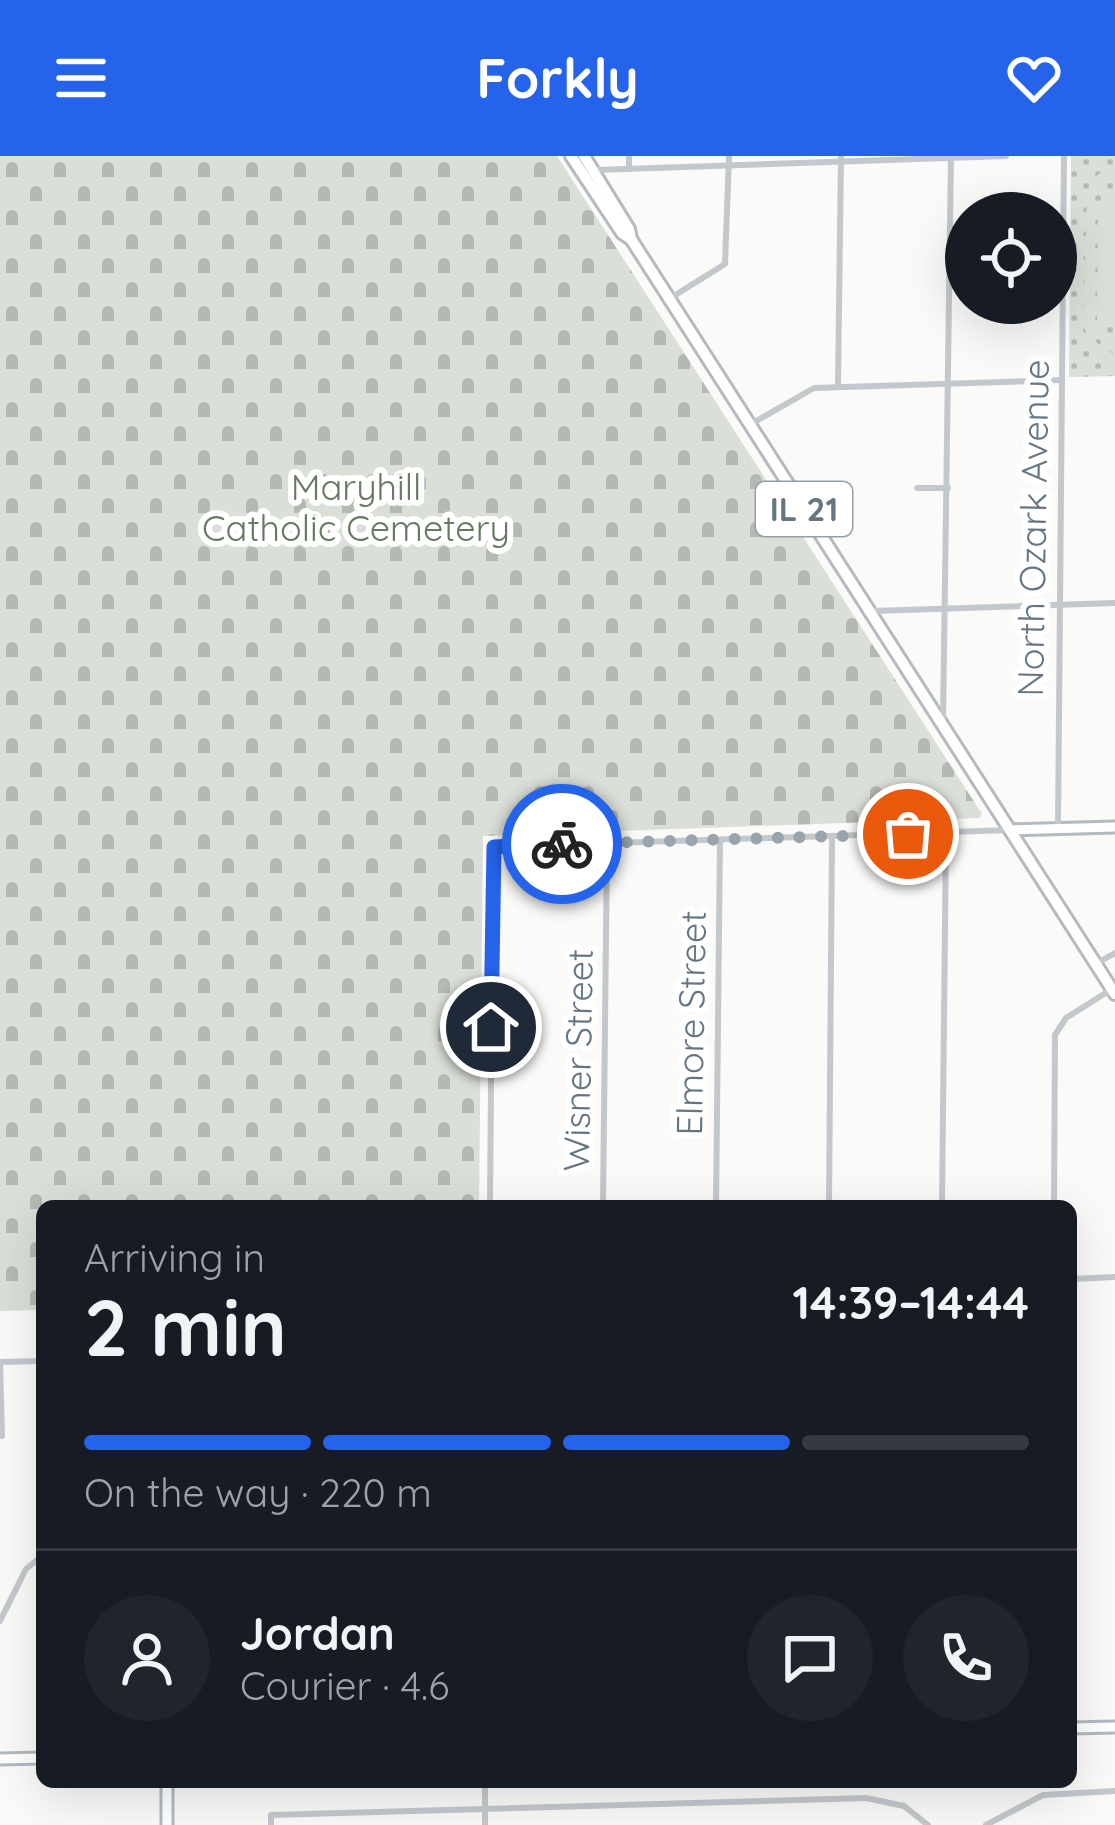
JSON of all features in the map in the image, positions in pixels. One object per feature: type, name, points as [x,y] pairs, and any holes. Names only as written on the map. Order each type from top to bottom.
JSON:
[{"type":"main road","name":"IL 21","points":[[571,156],[622,233],[631,239]]},
{"type":"main road","name":"IL 21","points":[[584,156],[631,239],[1113,992]]},
{"type":"street","points":[[629,156],[629,169]]},
{"type":"street","points":[[593,170],[728,161],[1006,156]]},
{"type":"street","name":"North Ozark Avenue","points":[[1058,828],[1064,156]]},
{"type":"street","points":[[943,724],[951,157]]},
{"type":"street","points":[[838,386],[841,159]]},
{"type":"street","points":[[670,299],[725,264],[728,161]]},
{"type":"street","points":[[750,425],[804,391],[838,386],[1062,380]]},
{"type":"street","points":[[917,488],[949,488]]},
{"type":"street","points":[[870,611],[1115,603]]},
{"type":"street","points":[[490,1200],[494,847],[1115,827]]},
{"type":"street","points":[[942,1200],[946,833]]},
{"type":"street","points":[[829,1200],[832,837]]},
{"type":"street","name":"Elmore Street","points":[[716,1200],[720,840]]},
{"type":"street","name":"Wisner Street","points":[[603,1200],[607,843]]},
{"type":"street","points":[[1096,964],[1115,953]]},
{"type":"street","points":[[1054,1200],[1055,1035],[1066,1018],[1113,992]]},
{"type":"street","points":[[1077,1279],[1115,1277]]},
{"type":"street","points":[[2,1436],[0,1362],[36,1361]]},
{"type":"street","points":[[0,1621],[36,1560]]},
{"type":"street","points":[[1077,1728],[1115,1726]]},
{"type":"street","points":[[0,1760],[36,1758]]},
{"type":"street","points":[[167,1788],[167,1825]]},
{"type":"street","points":[[485,1788],[485,1825]]},
{"type":"street","points":[[1051,1788],[1051,1793]]},
{"type":"street","points":[[986,1825],[1051,1793],[1115,1791]]},
{"type":"street","points":[[271,1825],[272,1815],[879,1798],[904,1806],[928,1825]]},
{"type":"green space","name":"Maryhill Catholic Cemetery","points":[[0,156],[557,156],[982,814],[980,818],[483,836],[479,1200],[36,1200],[36,1310],[0,1311]]},
{"type":"green space","points":[[1071,156],[1115,156],[1115,376],[1069,377],[1069,324],[1077,324],[1077,192],[1071,192]]},
{"type":"green space","points":[[1115,165],[1115,174],[1100,184],[1093,199],[1090,324],[1097,343],[1115,355],[1115,363],[1092,350],[1083,324],[1087,192],[1097,175]]},
{"type":"green space","points":[[1098,203],[1115,203],[1115,325],[1097,325]]},
{"type":"way so far","points":[[562,844],[908,834]]},
{"type":"route","points":[[491,1027],[494,847],[562,844]]}]
